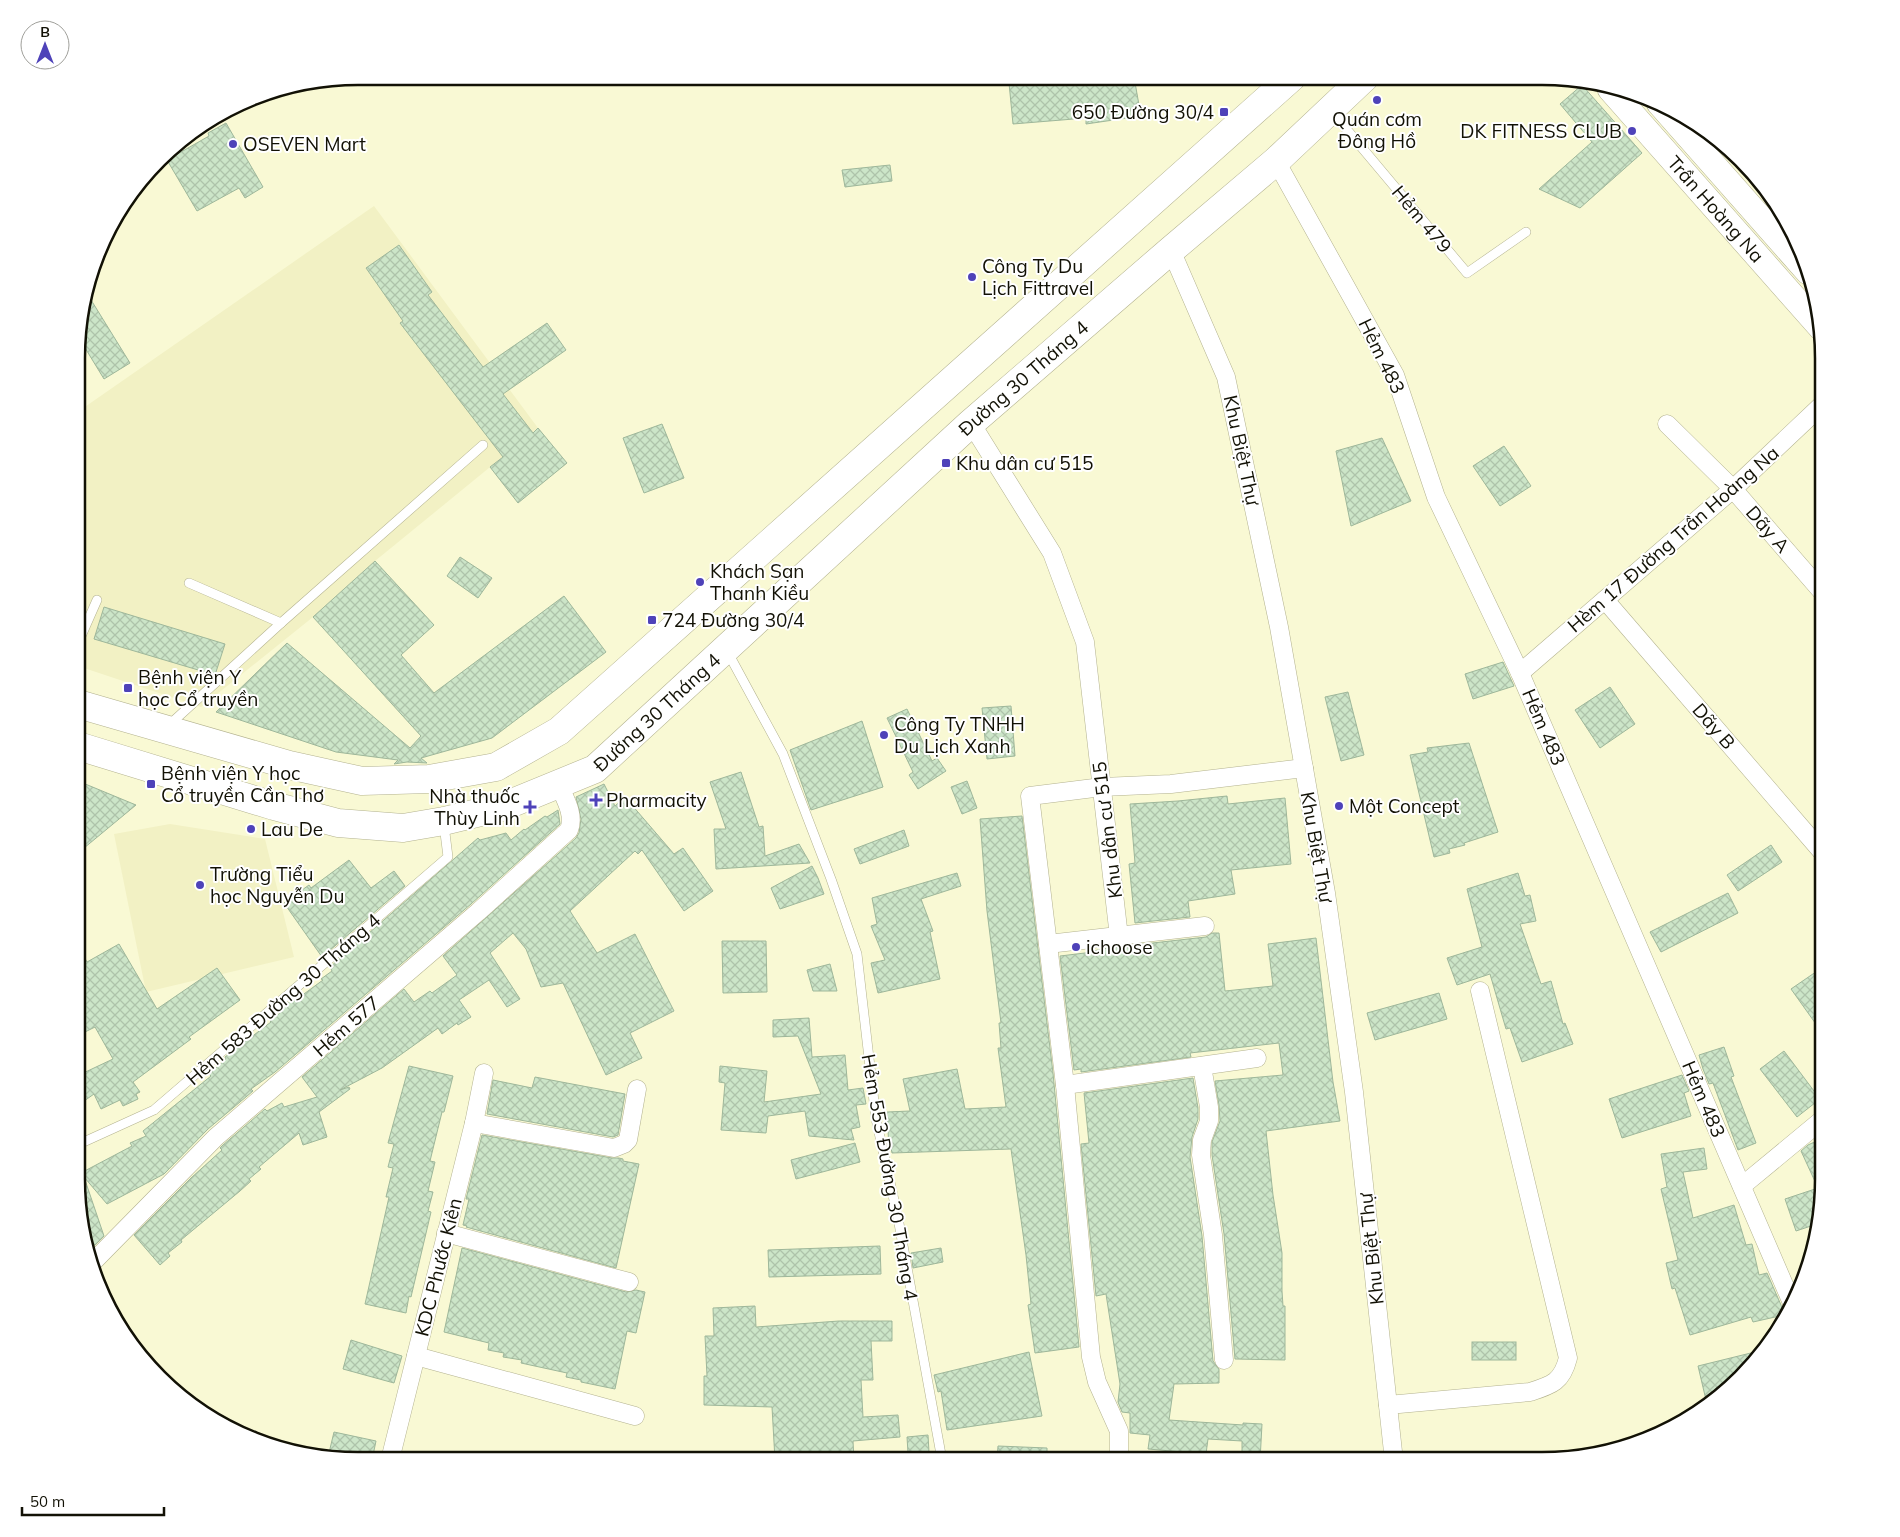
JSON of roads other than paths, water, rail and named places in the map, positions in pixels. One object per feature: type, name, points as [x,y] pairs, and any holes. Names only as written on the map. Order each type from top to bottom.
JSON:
[{"type":"main road","points":[[85,706],[289,765],[362,781],[429,779],[496,767],[559,731],[1283,85]]},
{"type":"main road","name":"Đường 30 Tháng 4","points":[[85,748],[274,806],[338,823],[403,828],[444,821],[502,807],[596,769],[971,423],[1276,161],[1357,85]]},
{"type":"main road","name":"Trần Hoàng Na","points":[[1616,95],[1812,318]]},
{"type":"main road","name":"Trần Hoàng Na","points":[[1673,119],[1795,258]]},
{"type":"street","name":"Hẻm 483","points":[[1276,161],[1395,375],[1436,496],[1520,673],[1789,1296]]},
{"type":"street","name":"Khu Biệt Thự","points":[[1171,250],[1226,377],[1279,627],[1326,893],[1354,1092],[1393,1452]]},
{"type":"street","name":"Hèm 17 Đường Trần Hoàng Na","points":[[1520,673],[1733,489],[1815,412]]},
{"type":"street","name":"Khu dân cư 515","points":[[971,423],[1052,553],[1085,642],[1119,937]]},
{"type":"street","name":"Dãy A","points":[[1667,424],[1733,489],[1815,584]]},
{"type":"street","name":"Dãy B","points":[[1605,600],[1815,844]]},
{"type":"street","points":[[1119,1452],[1119,1431],[1097,1382],[1092,1357],[1065,1085],[1030,796],[1102,787],[1171,784],[1304,768]]},
{"type":"street","name":"Hẻm 577","points":[[97,1258],[216,1137],[478,912],[568,830],[571,824],[571,817],[559,785]]},
{"type":"street","points":[[1048,944],[1205,926]]},
{"type":"street","points":[[1388,1405],[1530,1392],[1547,1387],[1556,1381],[1564,1373],[1568,1358],[1480,991]]},
{"type":"street","points":[[1065,1085],[1257,1058]]},
{"type":"street","points":[[1202,1066],[1209,1107],[1209,1121],[1202,1140],[1201,1155],[1213,1235],[1224,1360]]},
{"type":"street","name":"KDC Phước Kiên","points":[[392,1452],[474,1123],[484,1073]]},
{"type":"street","points":[[474,1123],[614,1148],[628,1140],[637,1089]]},
{"type":"street","points":[[1742,1186],[1815,1126]]},
{"type":"street","points":[[446,1233],[629,1282]]},
{"type":"street","points":[[416,1356],[635,1416]]},
{"type":"lane","name":"Hẻm 479","points":[[1330,110],[1467,273],[1526,232]]},
{"type":"lane","points":[[166,728],[483,445]]},
{"type":"lane","points":[[189,583],[281,624]]},
{"type":"lane","points":[[85,627],[97,600]]},
{"type":"lane","name":"Hẻm 553 Đường 30 Tháng 4","points":[[726,649],[783,754],[857,954],[876,1119],[898,1218],[941,1452]]},
{"type":"lane","name":"Hẻm 583 Đường 30 Tháng 4","points":[[85,1141],[154,1110],[448,857],[444,821]]},
{"type":"place","name":"Quán cơm Đông Hồ","points":[[1377,100]]},
{"type":"place","name":"650 Đường 30/4","points":[[1224,112]]},
{"type":"place","name":"DK FITNESS CLUB","points":[[1632,131]]},
{"type":"place","name":"OSEVEN Mart","points":[[233,144]]},
{"type":"place","name":"Công Ty Du Lịch Fittravel","points":[[972,277]]},
{"type":"place","name":"Khu dân cư 515","points":[[946,463]]},
{"type":"place","name":"Khách Sạn Thanh Kiều","points":[[700,582]]},
{"type":"place","name":"724 Đường 30/4","points":[[652,620]]},
{"type":"place","name":"Bệnh viện Y học Cổ truyền","points":[[128,688]]},
{"type":"place","name":"Công Ty TNHH Du Lịch Xanh","points":[[884,735]]},
{"type":"place","name":"Bệnh viện Y học Cổ truyền Cần Thơ","points":[[151,784]]},
{"type":"place","name":"Pharmacity","points":[[596,800]]},
{"type":"place","name":"Một Concept","points":[[1339,806]]},
{"type":"place","name":"Nhà thuốc Thùy Linh","points":[[530,807]]},
{"type":"place","name":"Lau De","points":[[251,829]]},
{"type":"place","name":"Trường Tiểu học Nguyễn Du","points":[[200,885]]},
{"type":"place","name":"ichoose","points":[[1076,947]]}]
